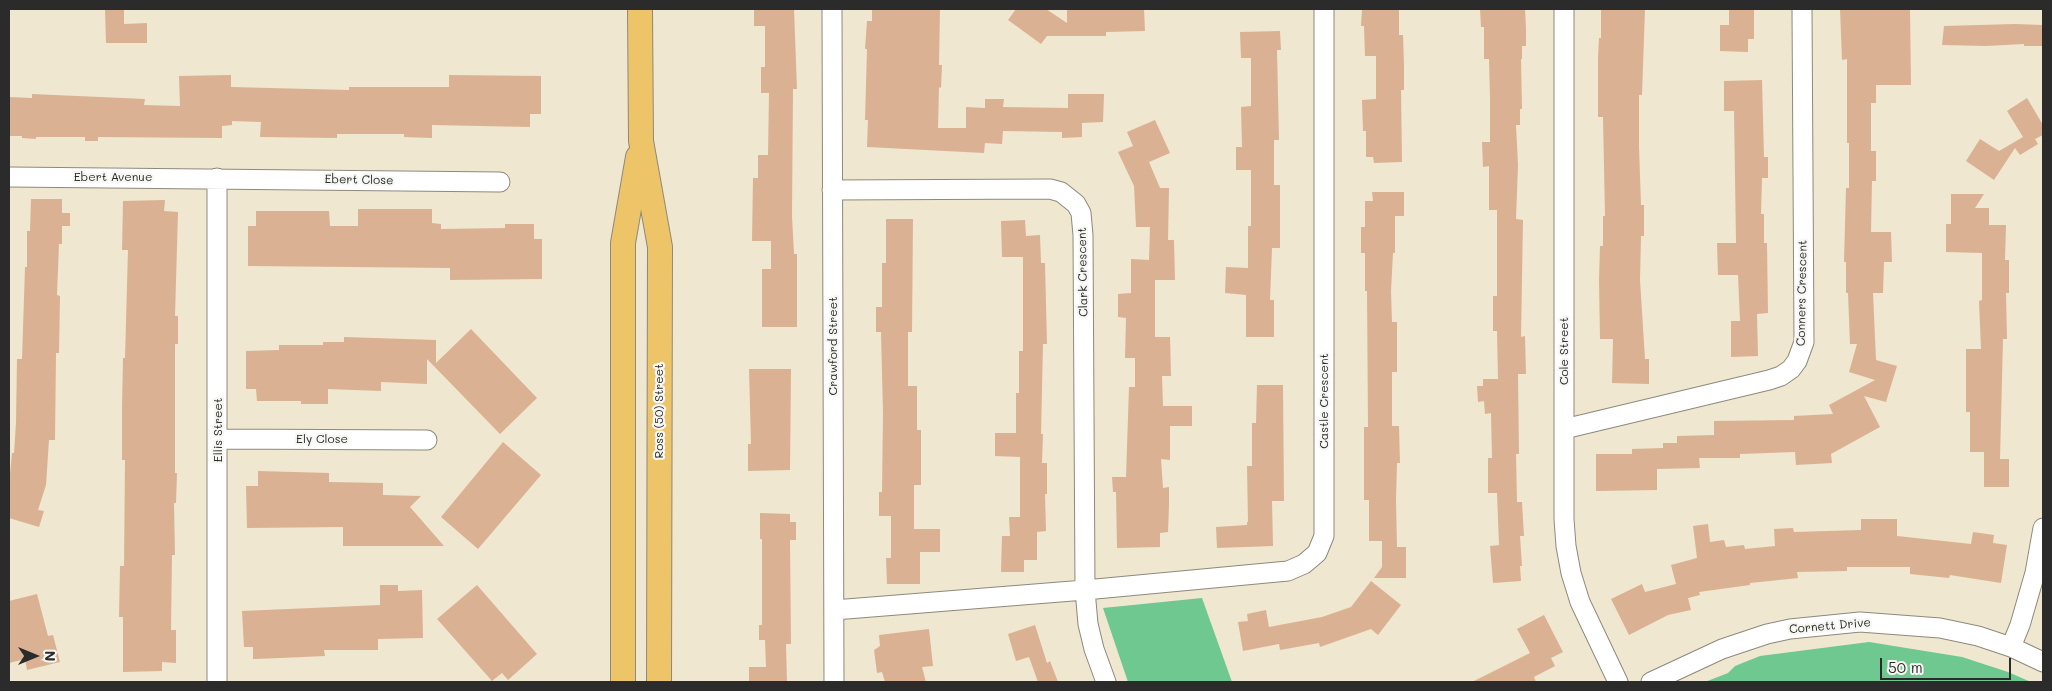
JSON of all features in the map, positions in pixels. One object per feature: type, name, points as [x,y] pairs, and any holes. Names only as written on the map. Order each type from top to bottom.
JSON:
[{"type":"main road","name":"Ross (50) Street","points":[[623,682],[623,244],[640,141],[640,9]]},
{"type":"main road","name":"Ross (50) Street","points":[[640,141],[660,247],[659,682]]},
{"type":"street","name":"Crawford Street","points":[[832,9],[834,682]]},
{"type":"street","name":"Castle Crescent","points":[[1085,590],[1288,571],[1312,559],[1322,545],[1324,536],[1324,9]]},
{"type":"street","name":"Cole Street","points":[[1564,9],[1564,519],[1570,568],[1580,602],[1618,682]]},
{"type":"street","name":"Conners Crescent","points":[[1564,429],[1769,380],[1781,376],[1797,362],[1804,342],[1802,9]]},
{"type":"street","name":"Ebert Avenue","points":[[9,177],[218,178]]},
{"type":"street","name":"Ebert Close","points":[[218,178],[500,182]]},
{"type":"street","name":"Ellis Street","points":[[217,682],[218,178]]},
{"type":"street","name":"Clark Crescent","points":[[832,190],[1050,189],[1061,192],[1076,204],[1081,213],[1083,235],[1085,590],[1090,632],[1106,682]]},
{"type":"street","name":"Ely Close","points":[[218,439],[427,440]]},
{"type":"street","points":[[2011,648],[2035,574],[2043,528]]},
{"type":"street","points":[[834,610],[1085,590]]},
{"type":"street","name":"Cornett Drive","points":[[1650,682],[1695,660],[1746,640],[1790,629],[1824,624],[1860,622],[1940,628],[1978,636],[2043,662]]},
{"type":"green space","points":[[1202,598],[1232,682],[1128,682],[1103,608]]},
{"type":"green space","points":[[1869,642],[1962,657],[2008,672],[2031,682],[1705,682],[1728,673],[1735,666],[1760,656]]},
{"type":"building","points":[[105,9],[124,9],[124,24],[147,23],[147,43],[106,43]]},
{"type":"building","points":[[754,9],[794,9],[797,89],[793,89],[792,216],[794,254],[797,254],[797,327],[762,327],[762,269],[771,269],[771,241],[752,241],[753,178],[758,178],[758,155],[768,155],[769,93],[761,93],[761,67],[765,67],[765,26],[754,26]]},
{"type":"building","points":[[872,9],[940,9],[939,65],[942,65],[941,88],[939,87],[938,128],[966,128],[966,107],[985,108],[985,99],[1004,99],[1003,107],[1068,108],[1068,94],[1104,94],[1103,122],[1082,123],[1082,137],[1062,138],[1062,132],[1003,131],[1002,144],[985,143],[984,153],[867,147],[868,120],[865,120],[867,49],[865,49],[867,21],[872,21]]},
{"type":"building","points":[[1016,9],[1046,9],[1067,23],[1067,9],[1144,9],[1145,31],[1106,32],[1106,36],[1047,36],[1041,44],[1008,20]]},
{"type":"building","points":[[1362,9],[1399,9],[1399,35],[1403,35],[1404,64],[1404,90],[1401,90],[1402,162],[1374,163],[1373,157],[1366,157],[1366,131],[1363,131],[1362,100],[1376,99],[1376,56],[1365,56],[1364,26],[1361,26]]},
{"type":"building","points":[[1480,9],[1525,9],[1526,29],[1526,46],[1522,46],[1521,59],[1522,109],[1520,109],[1520,125],[1516,125],[1518,165],[1516,219],[1523,220],[1521,337],[1525,336],[1526,374],[1518,374],[1519,454],[1516,454],[1517,502],[1522,502],[1524,536],[1520,536],[1521,581],[1493,583],[1490,546],[1499,545],[1497,493],[1488,493],[1488,458],[1492,458],[1491,413],[1485,414],[1484,401],[1478,402],[1477,386],[1483,386],[1483,379],[1498,379],[1497,331],[1493,331],[1493,296],[1497,296],[1497,210],[1489,210],[1489,166],[1483,167],[1482,142],[1490,142],[1490,98],[1489,59],[1484,59],[1484,27],[1481,27]]},
{"type":"building","points":[[1601,9],[1645,9],[1642,95],[1639,95],[1641,205],[1644,205],[1644,236],[1641,236],[1640,280],[1645,359],[1649,359],[1649,384],[1612,383],[1613,339],[1600,339],[1600,246],[1603,246],[1603,216],[1605,216],[1603,117],[1598,117],[1598,57],[1599,38],[1601,38]]},
{"type":"building","points":[[1729,9],[1754,9],[1754,39],[1748,39],[1748,52],[1720,51],[1720,25],[1729,25]]},
{"type":"building","points":[[1840,9],[1910,9],[1911,85],[1876,85],[1876,103],[1871,103],[1871,151],[1876,151],[1876,181],[1872,181],[1871,232],[1891,232],[1892,262],[1884,262],[1883,293],[1873,293],[1876,360],[1897,366],[1886,402],[1864,396],[1880,427],[1831,454],[1832,463],[1796,465],[1795,452],[1740,454],[1740,458],[1699,458],[1700,468],[1657,469],[1657,490],[1596,491],[1596,454],[1632,454],[1632,449],[1663,448],[1663,443],[1677,443],[1677,436],[1714,435],[1714,421],[1794,420],[1794,416],[1833,414],[1829,405],[1875,380],[1849,372],[1857,344],[1850,344],[1848,293],[1846,293],[1846,262],[1844,262],[1846,188],[1849,188],[1849,143],[1847,143],[1847,59],[1842,60]]},
{"type":"building","points":[[2043,25],[2043,46],[2024,46],[2024,44],[1986,46],[1942,45],[1944,26]]},
{"type":"building","points":[[1280,31],[1281,50],[1277,50],[1279,140],[1274,140],[1274,185],[1280,185],[1280,248],[1272,248],[1270,300],[1274,300],[1274,337],[1246,337],[1246,295],[1225,293],[1226,267],[1248,268],[1248,226],[1251,226],[1251,170],[1236,170],[1236,147],[1242,147],[1241,107],[1251,106],[1251,58],[1241,58],[1240,32]]},
{"type":"building","points":[[231,75],[231,87],[349,90],[349,87],[449,87],[449,75],[541,76],[541,114],[530,114],[530,127],[432,125],[432,138],[404,137],[404,134],[337,134],[337,138],[260,137],[261,122],[232,121],[232,125],[222,126],[222,138],[98,137],[98,141],[85,141],[85,137],[36,137],[36,139],[9,136],[9,97],[32,98],[32,94],[145,99],[144,105],[180,106],[179,76]]},
{"type":"building","points":[[1762,80],[1764,157],[1768,157],[1768,178],[1762,178],[1761,214],[1764,214],[1764,243],[1767,243],[1768,313],[1757,314],[1758,356],[1731,357],[1731,321],[1740,321],[1738,275],[1718,275],[1717,243],[1736,243],[1734,111],[1724,111],[1724,81]]},
{"type":"building","points":[[2027,98],[2043,125],[2043,135],[2035,139],[2038,144],[2020,155],[2015,148],[1994,180],[1966,161],[1980,139],[1999,151],[2023,137],[2007,111]]},
{"type":"building","points":[[1155,120],[1170,153],[1149,162],[1160,188],[1169,188],[1168,240],[1174,240],[1175,280],[1155,280],[1155,337],[1170,337],[1171,376],[1162,376],[1163,406],[1192,406],[1192,426],[1170,426],[1170,460],[1161,459],[1163,488],[1169,487],[1169,506],[1168,532],[1160,533],[1160,547],[1117,548],[1116,492],[1113,492],[1112,477],[1126,477],[1129,387],[1135,387],[1135,358],[1125,358],[1126,318],[1118,317],[1118,294],[1131,293],[1131,259],[1149,260],[1150,227],[1136,227],[1134,186],[1118,152],[1133,146],[1127,132]]},
{"type":"building","points":[[1372,192],[1404,192],[1404,216],[1395,216],[1395,253],[1393,253],[1391,291],[1392,322],[1397,322],[1397,372],[1392,372],[1392,426],[1399,426],[1400,463],[1397,463],[1396,500],[1397,547],[1406,547],[1406,578],[1374,578],[1382,567],[1382,541],[1369,541],[1369,500],[1364,500],[1364,427],[1368,427],[1367,291],[1365,291],[1365,253],[1361,253],[1361,227],[1365,227],[1365,201],[1373,201]]},
{"type":"building","points":[[1951,194],[1984,194],[1975,208],[1989,208],[1989,225],[2006,225],[2005,260],[2009,260],[2009,293],[2006,293],[2007,339],[2003,339],[2000,459],[2009,459],[2009,487],[1984,487],[1984,452],[1970,452],[1970,412],[1966,412],[1966,349],[1981,349],[1979,301],[1982,300],[1982,253],[1946,252],[1946,224],[1951,224]]},
{"type":"building","points":[[31,199],[62,199],[62,213],[70,213],[70,226],[62,226],[62,244],[59,244],[57,295],[60,296],[59,353],[56,353],[55,440],[49,440],[46,485],[38,510],[44,511],[39,527],[9,518],[9,485],[16,423],[17,359],[22,359],[27,231],[30,231]]},
{"type":"building","points":[[165,200],[164,211],[178,212],[175,316],[178,316],[178,344],[175,344],[175,473],[177,473],[176,503],[174,503],[175,555],[172,555],[171,630],[176,630],[176,663],[162,662],[162,671],[123,672],[123,617],[119,617],[120,566],[124,566],[125,460],[122,460],[122,407],[128,250],[122,250],[123,201]]},
{"type":"building","points":[[358,209],[432,209],[432,223],[441,224],[441,229],[505,228],[505,224],[534,224],[534,239],[542,239],[542,279],[450,280],[450,268],[248,266],[248,226],[256,226],[256,211],[329,211],[330,226],[358,226]]},
{"type":"building","points":[[886,219],[913,219],[912,332],[908,332],[908,386],[917,386],[917,430],[921,430],[921,485],[914,485],[914,529],[940,529],[940,552],[920,552],[920,584],[887,584],[886,558],[891,558],[891,516],[879,516],[879,492],[882,492],[883,413],[881,332],[876,332],[876,307],[882,307],[882,263],[886,263]]},
{"type":"building","points":[[1025,220],[1026,236],[1040,235],[1041,263],[1045,263],[1047,344],[1043,344],[1041,434],[1043,434],[1042,463],[1047,463],[1047,494],[1045,494],[1046,531],[1037,532],[1037,560],[1024,560],[1024,572],[1001,572],[1002,536],[1010,536],[1009,517],[1020,517],[1020,457],[995,456],[995,433],[1016,433],[1016,393],[1019,393],[1019,351],[1023,351],[1023,257],[1002,257],[1001,221]]},
{"type":"building","points":[[471,329],[537,398],[500,434],[427,359],[427,384],[381,382],[381,391],[328,389],[328,404],[301,404],[301,401],[257,401],[256,389],[246,389],[246,351],[279,350],[279,345],[323,345],[323,342],[344,342],[344,337],[436,340],[436,363]]},
{"type":"building","points":[[749,369],[791,369],[790,470],[748,471],[748,444],[751,444]]},
{"type":"building","points":[[1257,385],[1283,385],[1284,501],[1272,501],[1273,546],[1217,548],[1216,527],[1247,525],[1248,522],[1247,466],[1252,466],[1252,423],[1256,423]]},
{"type":"building","points":[[503,442],[541,475],[478,549],[441,517]]},
{"type":"building","points":[[258,471],[329,473],[329,482],[383,483],[383,495],[421,496],[410,507],[444,546],[343,546],[343,527],[247,528],[246,486],[258,486]]},
{"type":"building","points":[[760,513],[790,514],[790,522],[796,522],[796,540],[790,540],[791,644],[786,644],[787,682],[749,682],[749,667],[766,667],[765,640],[759,640],[759,625],[762,625],[762,539],[760,539]]},
{"type":"building","points":[[1861,519],[1897,519],[1897,536],[1971,544],[1973,532],[1994,535],[1993,543],[2007,545],[2001,583],[1950,575],[1949,578],[1910,574],[1910,567],[1847,567],[1847,571],[1797,572],[1798,578],[1750,583],[1750,585],[1699,592],[1700,595],[1688,598],[1691,610],[1668,615],[1629,635],[1611,599],[1642,584],[1645,592],[1676,584],[1671,565],[1697,558],[1693,526],[1708,524],[1710,542],[1724,540],[1726,547],[1744,545],[1745,549],[1775,546],[1774,529],[1793,528],[1794,532],[1861,530]]},
{"type":"building","points":[[1371,581],[1401,605],[1378,635],[1371,629],[1320,647],[1319,643],[1280,650],[1279,644],[1243,651],[1238,622],[1248,621],[1247,614],[1266,610],[1269,627],[1322,617],[1351,607]]},
{"type":"building","points":[[380,585],[398,585],[398,591],[422,590],[423,638],[378,639],[378,650],[324,650],[325,656],[253,659],[253,647],[244,647],[242,611],[380,605]]},
{"type":"building","points":[[477,585],[537,654],[508,680],[502,673],[492,681],[437,619]]},
{"type":"building","points":[[37,594],[48,636],[53,635],[60,662],[27,670],[25,659],[9,663],[9,601]]},
{"type":"building","points":[[1544,615],[1563,652],[1551,658],[1555,666],[1534,677],[1536,682],[1472,682],[1530,653],[1517,629]]},
{"type":"building","points":[[1035,625],[1047,663],[1050,661],[1058,682],[1038,682],[1029,657],[1016,661],[1008,634]]},
{"type":"building","points":[[929,629],[933,666],[922,667],[926,682],[885,682],[882,672],[877,673],[874,650],[880,646],[879,635]]}]
